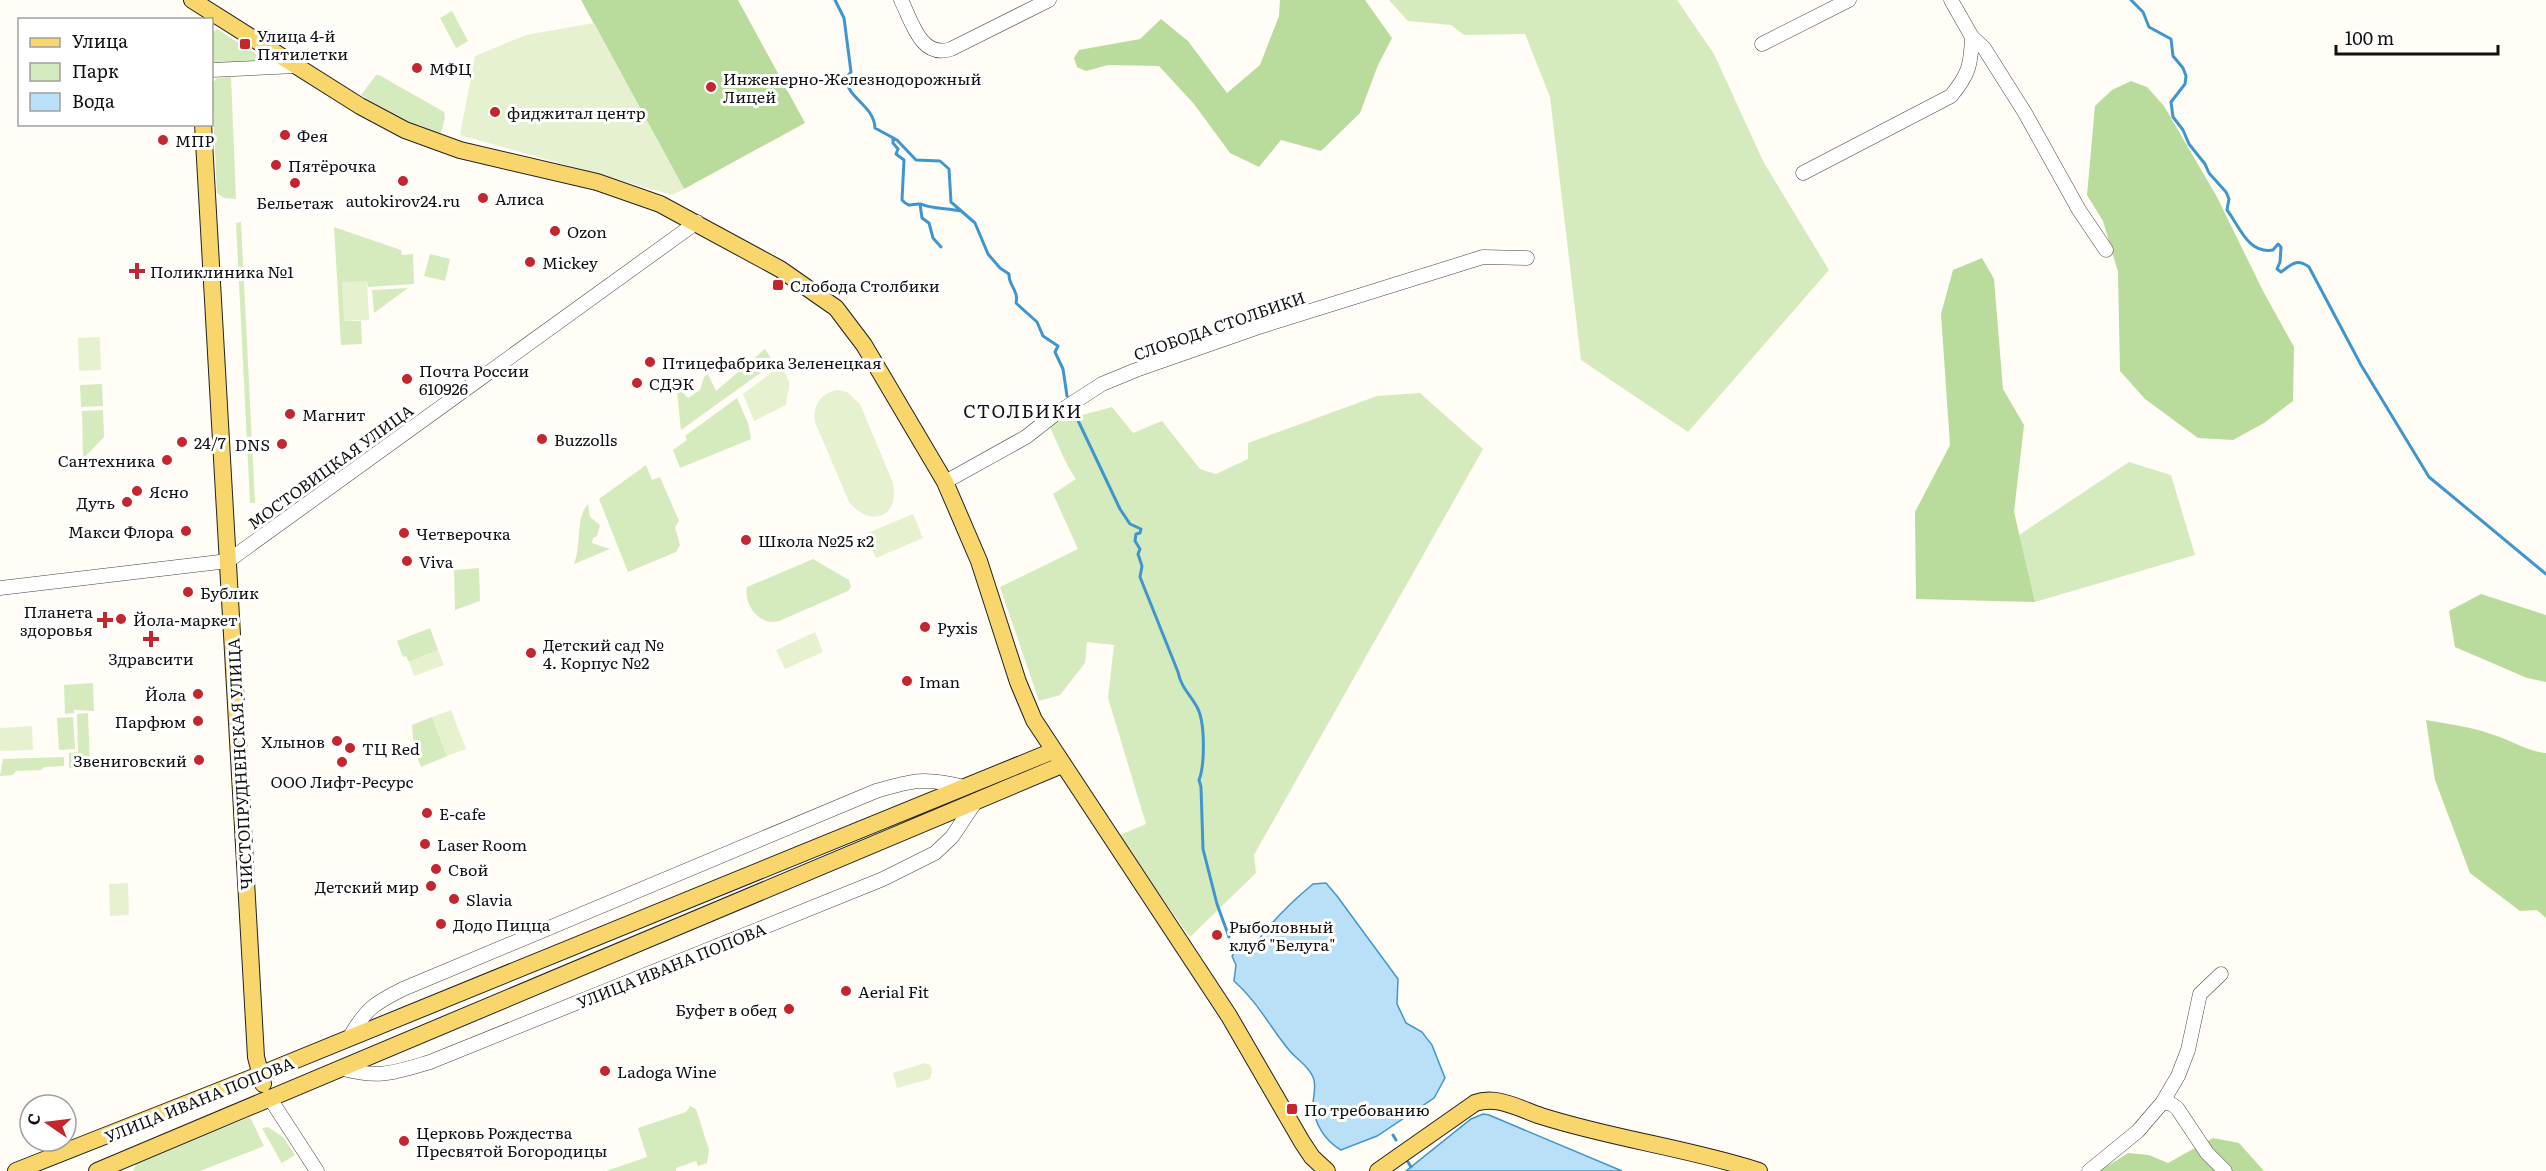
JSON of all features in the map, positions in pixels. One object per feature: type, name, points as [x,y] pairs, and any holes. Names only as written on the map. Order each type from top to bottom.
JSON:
[{"type":"main road","points":[[195,6],[360,106],[429,140],[469,153],[597,182],[652,200],[697,222],[780,269],[819,294],[847,319],[889,385],[945,482],[978,558],[1026,703],[1034,720],[1229,1016],[1302,1142],[1312,1157],[1327,1171]]},
{"type":"main road","name":"ЧИСТОПРУДНЕНСКАЯ УЛИЦА","points":[[203,126],[255,1045],[259,1075],[269,1097]]},
{"type":"main road","name":"УЛИЦА ИВАНА ПОПОВА","points":[[16,1171],[259,1075],[964,787],[1057,758]]},
{"type":"main road","name":"УЛИЦА ИВАНА ПОПОВА","points":[[97,1171],[975,801],[1057,758]]},
{"type":"main road","points":[[1378,1171],[1475,1103],[1494,1100],[1588,1131],[1719,1158],[1759,1171]]},
{"type":"street","points":[[901,0],[926,47],[933,51],[951,49],[1049,0]]},
{"type":"street","points":[[1762,44],[1849,0]]},
{"type":"street","points":[[1951,0],[1972,37],[1984,48],[2025,113],[2079,210],[2106,250]]},
{"type":"street","points":[[1803,173],[1951,96],[1964,81],[1971,65],[1972,37]]},
{"type":"street","points":[[213,70],[296,66]]},
{"type":"street","name":"МОСТОВИЦКАЯ УЛИЦА","points":[[0,588],[228,561],[697,222]]},
{"type":"street","name":"СЛОБОДА СТОЛБИКИ","points":[[945,482],[1026,436],[1102,384],[1136,370],[1262,326],[1483,257],[1527,258]]},
{"type":"street","points":[[350,1038],[361,1018],[376,1003],[403,989],[876,791],[912,780],[936,780],[964,787]]},
{"type":"street","name":"УЛИЦА ИВАНА ПОПОВА","points":[[340,1068],[367,1075],[397,1072],[430,1062],[883,879],[935,853],[952,837],[975,801]]},
{"type":"street","points":[[2089,1171],[2138,1131],[2162,1103],[2178,1076],[2188,1050],[2200,994],[2221,974]]},
{"type":"street","name":"ЧИСТОПРУДНЕНСКАЯ УЛИЦА","points":[[269,1097],[317,1171]]},
{"type":"street","points":[[2162,1103],[2170,1103],[2177,1108],[2206,1153],[2224,1171]]},
{"type":"green space","name":"Инженерно-Железнодорожный Лицей","points":[[581,0],[738,0],[805,123],[684,189]]},
{"type":"green space","points":[[1280,0],[1365,0],[1392,38],[1378,65],[1360,113],[1321,151],[1281,140],[1259,167],[1230,153],[1194,104],[1159,66],[1108,65],[1086,71],[1077,67],[1074,58],[1079,50],[1140,39],[1161,19],[1188,41],[1227,93],[1260,65],[1279,16]]},
{"type":"green space","points":[[1389,0],[1677,0],[1714,54],[1764,163],[1829,270],[1688,432],[1581,360],[1550,97],[1525,34],[1464,35],[1451,25],[1408,21]]},
{"type":"green space","points":[[452,11],[468,41],[456,48],[440,18]]},
{"type":"green space","points":[[594,23],[684,189],[672,195],[460,135],[475,56],[526,35]]},
{"type":"green space","points":[[217,29],[267,61],[216,63],[213,61],[213,32]]},
{"type":"green space","points":[[376,75],[444,112],[445,118],[441,133],[434,133],[413,125],[361,95]]},
{"type":"green space","points":[[231,77],[236,199],[224,198],[217,193],[213,83],[217,78]]},
{"type":"green space","points":[[2131,81],[2147,87],[2164,106],[2217,197],[2263,291],[2294,347],[2293,401],[2264,423],[2233,440],[2198,438],[2145,399],[2120,371],[2118,272],[2103,221],[2087,195],[2095,106],[2112,90]]},
{"type":"green space","points":[[241,222],[255,503],[250,503],[236,223]]},
{"type":"green space","points":[[334,227],[401,250],[402,255],[413,254],[414,284],[368,287],[367,281],[344,321],[361,321],[362,344],[341,345]]},
{"type":"green space","points":[[430,254],[450,259],[445,281],[424,276]]},
{"type":"green space","points":[[1982,258],[1994,279],[2003,389],[2024,425],[2014,512],[2035,602],[1916,599],[1915,512],[1950,445],[1941,314],[1953,270]]},
{"type":"green space","points":[[367,281],[369,320],[344,321],[342,282]]},
{"type":"green space","points":[[408,288],[374,313],[372,290]]},
{"type":"green space","points":[[100,337],[101,370],[79,371],[78,338]]},
{"type":"green space","points":[[765,349],[774,363],[681,430],[677,392],[680,389],[688,398],[700,390],[704,377],[708,374],[716,391]]},
{"type":"green space","points":[[775,370],[784,371],[789,381],[786,405],[754,421],[743,394]]},
{"type":"green space","points":[[102,384],[103,406],[81,407],[80,385]]},
{"type":"green space","points":[[838,390],[847,392],[860,404],[893,483],[892,504],[882,515],[874,517],[866,515],[849,502],[815,422],[815,410],[819,401],[827,394]]},
{"type":"green space","points":[[1420,393],[1483,449],[1254,855],[1256,873],[1190,937],[1118,836],[1146,824],[1108,698],[1114,645],[1087,642],[1085,663],[1060,695],[1039,701],[1000,587],[1078,549],[1053,494],[1076,479],[1048,424],[1112,407],[1133,433],[1162,421],[1200,469],[1216,474],[1248,459],[1248,443],[1377,396]]},
{"type":"green space","points":[[737,398],[748,423],[751,439],[680,468],[673,450],[687,440],[685,436]]},
{"type":"green space","points":[[103,410],[104,437],[83,459],[82,411]]},
{"type":"green space","points":[[2129,462],[2171,475],[2195,555],[2035,602],[2019,535]]},
{"type":"green space","points":[[646,465],[652,480],[660,477],[679,521],[675,527],[680,545],[676,552],[628,572],[599,499]]},
{"type":"green space","points":[[327,471],[328,479],[253,531],[259,518]]},
{"type":"green space","points":[[588,504],[590,517],[600,525],[592,543],[610,549],[574,564],[581,517]]},
{"type":"green space","points":[[913,514],[923,538],[876,558],[865,534]]},
{"type":"green space","points":[[813,559],[849,580],[851,587],[848,591],[779,621],[765,621],[754,613],[746,594],[747,587]]},
{"type":"green space","points":[[479,568],[480,601],[455,610],[454,570]]},
{"type":"green space","points":[[2481,594],[2546,615],[2546,682],[2527,678],[2455,647],[2449,611]]},
{"type":"green space","points":[[430,628],[438,650],[409,662],[406,656],[403,657],[397,641]]},
{"type":"green space","points":[[815,632],[823,652],[785,669],[776,650]]},
{"type":"green space","points":[[438,650],[444,665],[414,676],[409,662]]},
{"type":"green space","points":[[93,683],[94,711],[74,710],[74,713],[65,714],[64,685]]},
{"type":"green space","points":[[451,710],[466,749],[447,756],[432,717]]},
{"type":"green space","points":[[88,713],[90,767],[69,768],[69,753],[78,752],[77,714]]},
{"type":"green space","points":[[73,717],[75,749],[59,750],[57,718]]},
{"type":"green space","points":[[432,717],[447,756],[421,767],[414,750],[412,725]]},
{"type":"green space","points":[[2426,720],[2477,730],[2546,753],[2546,918],[2537,910],[2520,911],[2470,873],[2435,780]]},
{"type":"green space","points":[[32,726],[33,750],[0,751],[0,728]]},
{"type":"green space","points":[[64,757],[64,766],[16,771],[13,775],[0,776],[3,759]]},
{"type":"green space","points":[[128,883],[129,915],[110,916],[109,884]]},
{"type":"green space","points":[[925,1063],[930,1065],[932,1070],[930,1079],[897,1088],[893,1073]]},
{"type":"green space","points":[[690,1106],[696,1109],[709,1150],[707,1163],[698,1166],[696,1161],[676,1168],[676,1171],[606,1171],[647,1157],[638,1128],[686,1112]]},
{"type":"green space","points":[[250,1117],[264,1146],[200,1171],[133,1171],[137,1162]]},
{"type":"green space","points":[[268,1127],[283,1137],[295,1155],[282,1163],[286,1171],[262,1128]]},
{"type":"green space","points":[[2213,1138],[2239,1143],[2264,1171],[2100,1171],[2128,1153],[2149,1155],[2168,1163]]},
{"type":"water","points":[[1326,883],[1398,979],[1397,1004],[1406,1023],[1422,1032],[1432,1045],[1445,1078],[1434,1098],[1377,1136],[1341,1150],[1325,1137],[1318,1125],[1313,1105],[1315,1083],[1311,1073],[1289,1050],[1234,981],[1236,965],[1232,956],[1240,946],[1244,949],[1254,946],[1281,913],[1313,884]]},
{"type":"water","points":[[1483,1114],[1622,1171],[1406,1171],[1471,1119]]},
{"type":"waterway","points":[[835,0],[844,18],[851,72],[845,79],[848,86],[871,114],[875,128],[897,140],[916,160],[940,161],[949,169],[951,202],[975,223],[988,254],[1000,268],[1009,274],[1017,298],[1016,303],[1037,322],[1043,336],[1058,346],[1055,352],[1063,369],[1067,396]]},
{"type":"waterway","points":[[2131,0],[2143,12],[2149,27],[2171,39],[2173,56],[2183,68],[2186,76],[2185,84],[2171,102],[2173,117],[2209,173],[2226,192],[2229,199],[2227,210],[2246,238],[2251,244],[2264,250],[2273,250],[2278,244],[2281,247],[2277,269],[2281,272],[2298,263],[2309,267],[2361,365],[2429,477],[2546,574]]},
{"type":"waterway","points":[[893,138],[893,143],[898,149],[896,154],[904,160],[902,200],[909,205],[920,204],[922,218],[929,223],[933,238],[941,247]]},
{"type":"waterway","points":[[921,204],[961,211]]},
{"type":"waterway","points":[[1074,412],[1120,509],[1130,524],[1141,529],[1140,533],[1136,534],[1135,541],[1140,549],[1138,554],[1142,566],[1140,577],[1181,683],[1198,709],[1203,734],[1203,755],[1199,780],[1203,849],[1217,904],[1229,937]]},
{"type":"waterway","points":[[1393,1135],[1396,1140]]},
{"type":"waterway","points":[[1408,1162],[1411,1167]]},
{"type":"place","name":"Улица 4-й Пятилетки","points":[[245,44]]},
{"type":"place","name":"МФЦ","points":[[417,68]]},
{"type":"place","name":"Инженерно-Железнодорожный Лицей","points":[[711,87]]},
{"type":"place","name":"фиджитал центр","points":[[495,112]]},
{"type":"place","name":"Фея","points":[[285,135]]},
{"type":"place","name":"МПР","points":[[163,140]]},
{"type":"place","name":"Пятёрочка","points":[[276,165]]},
{"type":"place","name":"autokirov24.ru","points":[[403,181]]},
{"type":"place","name":"Бельетаж","points":[[295,183]]},
{"type":"place","name":"Алиса","points":[[483,198]]},
{"type":"place","name":"Ozon","points":[[555,231]]},
{"type":"place","name":"Mickey","points":[[530,262]]},
{"type":"place","name":"Поликлиника №1","points":[[137,271]]},
{"type":"place","name":"Слобода Столбики","points":[[778,285]]},
{"type":"place","name":"Птицефабрика Зеленецкая","points":[[650,362]]},
{"type":"place","name":"Почта России 610926","points":[[407,379]]},
{"type":"place","name":"СДЭК","points":[[637,383]]},
{"type":"place","name":"Магнит","points":[[290,414]]},
{"type":"place","name":"Buzzolls","points":[[542,439]]},
{"type":"place","name":"24/7","points":[[182,442]]},
{"type":"place","name":"DNS","points":[[282,444]]},
{"type":"place","name":"Сантехника","points":[[167,460]]},
{"type":"place","name":"Ясно","points":[[137,491]]},
{"type":"place","name":"Дуть","points":[[127,502]]},
{"type":"place","name":"Макси Флора","points":[[186,531]]},
{"type":"place","name":"Четверочка","points":[[404,533]]},
{"type":"place","name":"Школа №25 к2","points":[[746,540]]},
{"type":"place","name":"Viva","points":[[407,561]]},
{"type":"place","name":"Бублик","points":[[188,592]]},
{"type":"place","name":"Йола-маркет","points":[[121,619]]},
{"type":"place","name":"Планета здоровья","points":[[105,620]]},
{"type":"place","name":"Pyxis","points":[[925,627]]},
{"type":"place","name":"Здравсити","points":[[151,639]]},
{"type":"place","name":"Детский сад № 4. Корпус №2","points":[[531,653]]},
{"type":"place","name":"Iman","points":[[907,681]]},
{"type":"place","name":"Йола","points":[[198,694]]},
{"type":"place","name":"Парфюм","points":[[198,721]]},
{"type":"place","name":"Хлынов","points":[[337,741]]},
{"type":"place","name":"ТЦ Red","points":[[350,748]]},
{"type":"place","name":"Звениговский","points":[[199,760]]},
{"type":"place","name":"ООО Лифт-Ресурс","points":[[342,762]]},
{"type":"place","name":"E-cafe","points":[[427,813]]},
{"type":"place","name":"Laser Room","points":[[425,844]]},
{"type":"place","name":"Свой","points":[[436,869]]},
{"type":"place","name":"Детский мир","points":[[431,886]]},
{"type":"place","name":"Slavia","points":[[454,899]]},
{"type":"place","name":"Додо Пицца","points":[[441,924]]},
{"type":"place","name":"Рыболовный клуб \"Белуга\"","points":[[1217,935]]},
{"type":"place","name":"Aerial Fit","points":[[846,991]]},
{"type":"place","name":"Буфет в обед","points":[[789,1009]]},
{"type":"place","name":"Ladoga Wine","points":[[605,1071]]},
{"type":"place","name":"По требованию","points":[[1292,1109]]},
{"type":"place","name":"Церковь Рождества Пресвятой Богородицы","points":[[404,1141]]},
{"type":"district","name":"СТОЛБИКИ","points":[[1023,410]]}]
